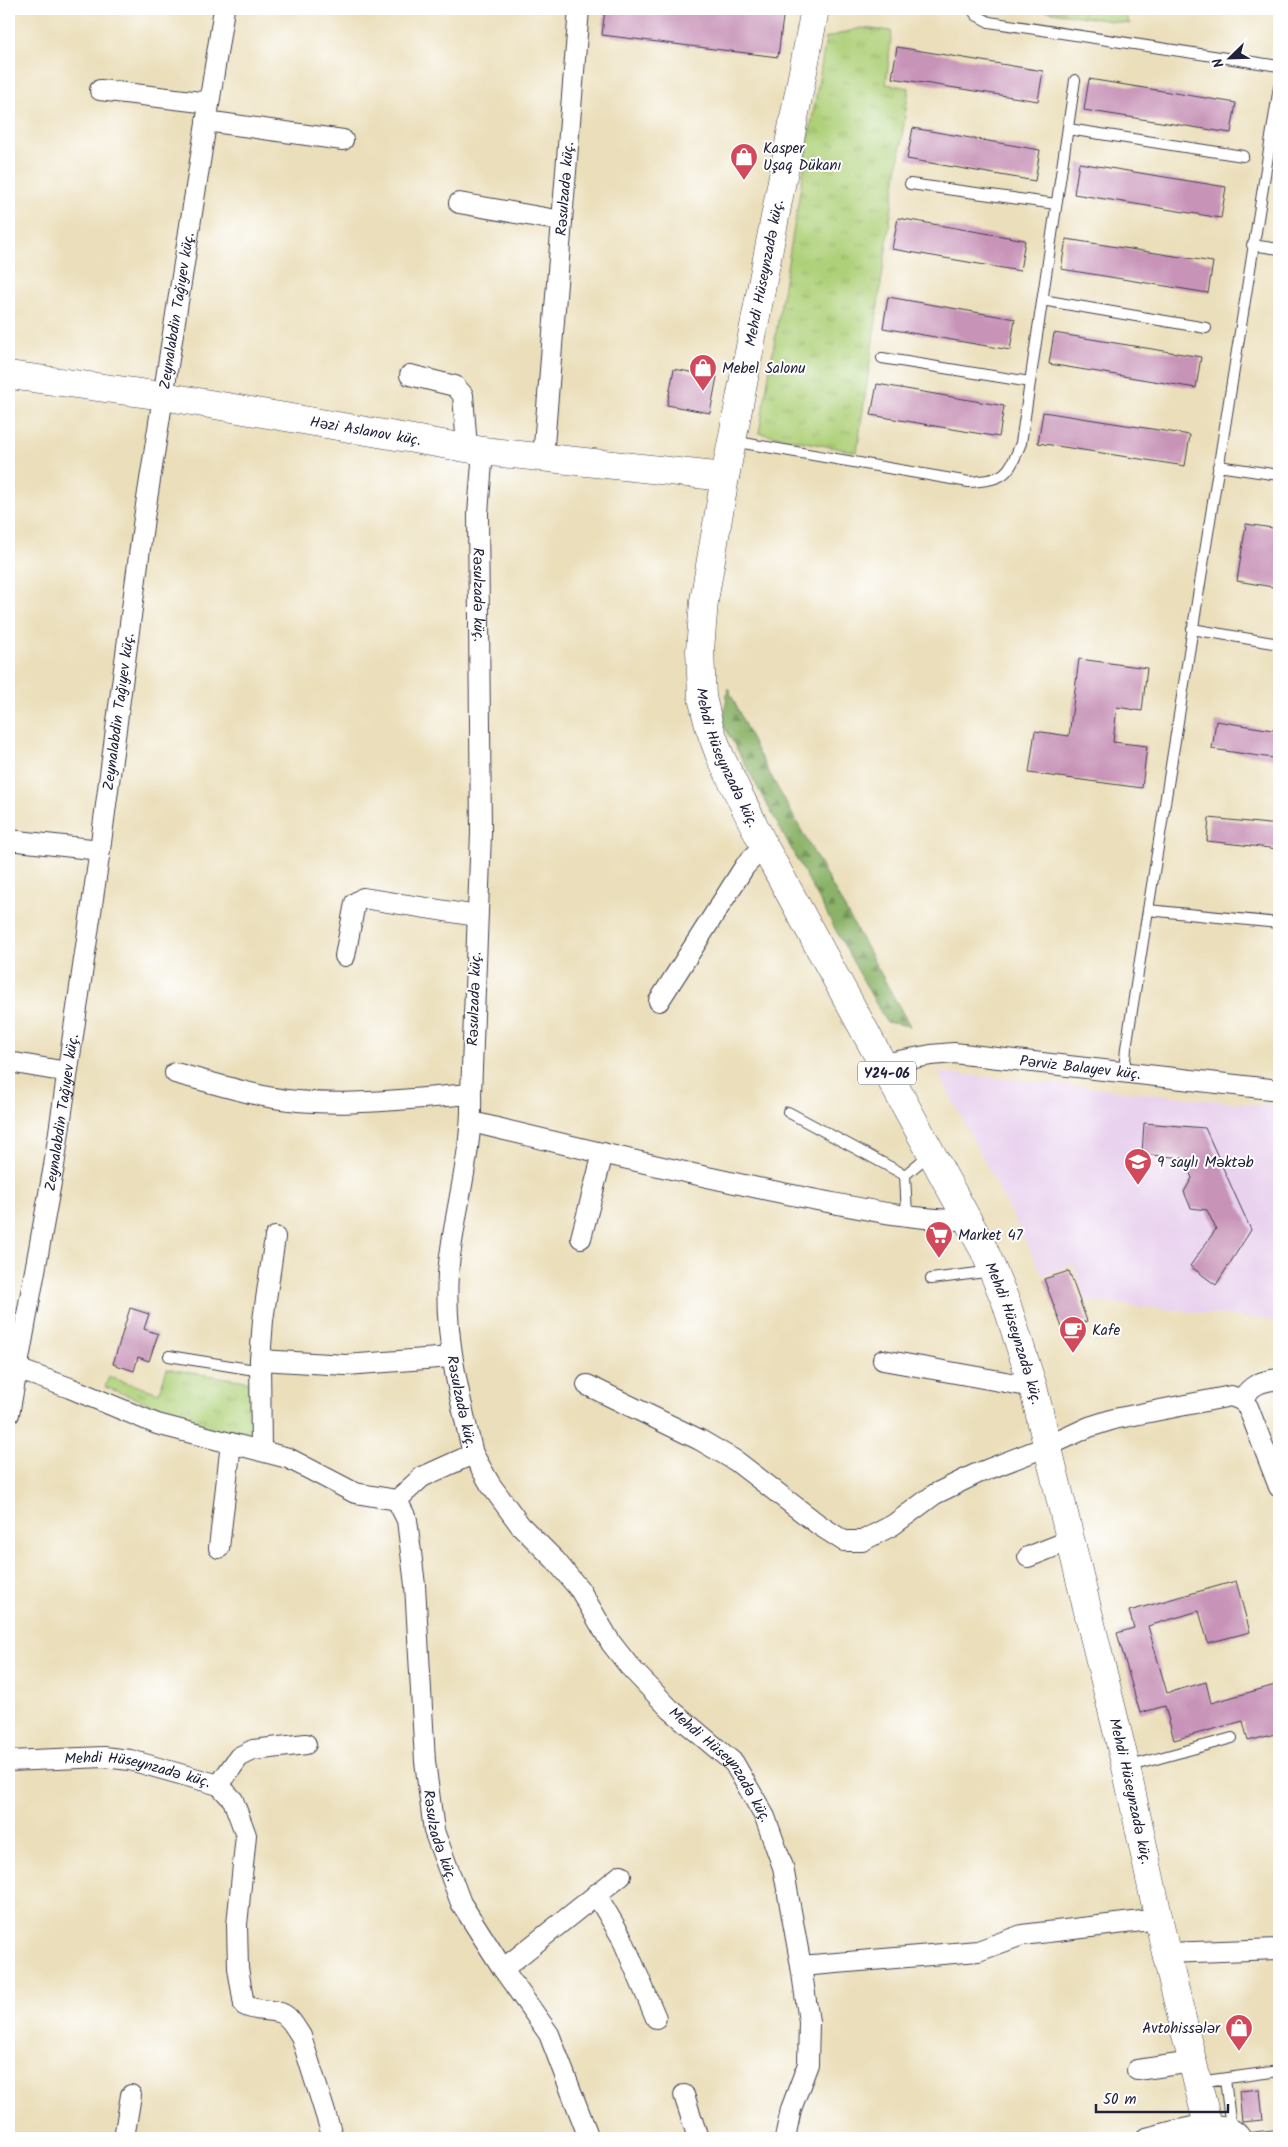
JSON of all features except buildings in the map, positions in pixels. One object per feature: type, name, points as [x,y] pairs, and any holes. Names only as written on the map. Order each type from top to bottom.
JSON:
[{"type":"main road","name":"Mehdi Hüseynzadə küç.","points":[[815,9],[731,441],[704,601],[700,650],[702,697],[709,726],[720,756],[764,846],[994,1271],[1033,1387],[1048,1446],[1126,1767],[1166,1953],[1196,2072],[1223,2132]]},
{"type":"main road","name":"Həzi Aslanov küç.","points":[[9,375],[163,396],[475,450],[725,477]]},
{"type":"street","name":"Zeynalabdin Tağıyev küç.","points":[[9,1414],[13,1367],[42,1236],[68,1072],[100,850],[142,528],[224,9]]},
{"type":"street","name":"Rəsulzadə küç.","points":[[543,458],[579,9]]},
{"type":"street","points":[[100,90],[343,140]]},
{"type":"street","points":[[459,203],[562,221]]},
{"type":"street","name":"Rəsulzadə küç.","points":[[410,375],[455,386],[463,395],[475,450],[478,513],[481,833],[471,1094],[472,1122],[448,1275],[451,1357],[473,1454],[422,1478],[397,1500],[407,1520],[415,1585],[425,1761],[434,1831],[461,1903],[503,1969],[549,2034],[589,2138]]},
{"type":"street","points":[[9,840],[100,850]]},
{"type":"street","points":[[659,1001],[745,866],[764,846]]},
{"type":"street","points":[[345,956],[354,903],[363,898],[477,916]]},
{"type":"street","name":"Pərviz Balayev küç.","points":[[882,1064],[954,1053],[1279,1090]]},
{"type":"street","points":[[9,1062],[68,1072]]},
{"type":"street","points":[[175,1073],[269,1097],[310,1100],[380,1101],[471,1094]]},
{"type":"street","points":[[472,1122],[782,1193],[937,1221],[968,1220]]},
{"type":"street","points":[[581,1238],[603,1153]]},
{"type":"street","points":[[261,1450],[263,1320],[276,1237]]},
{"type":"street","points":[[261,1365],[346,1365],[451,1357]]},
{"type":"street","points":[[883,1360],[1033,1387]]},
{"type":"street","points":[[13,1367],[157,1424],[288,1458],[355,1494],[397,1500]]},
{"type":"street","points":[[1241,1400],[1249,1388],[1261,1381],[1279,1379]]},
{"type":"street","points":[[587,1385],[700,1440],[736,1461],[819,1525],[844,1540],[862,1541],[892,1524],[934,1494],[976,1474],[1048,1446],[1089,1427],[1114,1419],[1231,1396],[1241,1400],[1248,1407],[1279,1487]]},
{"type":"street","points":[[219,1548],[231,1443]]},
{"type":"street","name":"Mehdi Hüseynzadə küç.","points":[[473,1454],[490,1484],[520,1524],[555,1560],[580,1590],[611,1643],[629,1666],[670,1708],[734,1763],[765,1817],[783,1867],[809,2022],[808,2064],[791,2109],[785,2138]]},
{"type":"street","points":[[1028,1557],[1071,1540]]},
{"type":"street","points":[[219,1785],[239,1757],[253,1750],[306,1744]]},
{"type":"street","name":"Mehdi Hüseynzadə küç.","points":[[9,1760],[104,1756],[156,1766],[219,1785],[233,1800],[246,1835],[237,1925],[238,1968],[244,2005],[254,2010],[283,2013],[301,2036],[333,2138]]},
{"type":"street","points":[[503,1969],[621,1875]]},
{"type":"street","points":[[596,1894],[622,1938],[656,2018]]},
{"type":"street","points":[[801,1966],[978,1952],[1022,1935],[1159,1919]]},
{"type":"street","points":[[1166,1953],[1279,1949]]},
{"type":"street","points":[[1138,2070],[1196,2072]]},
{"type":"street","points":[[124,2138],[131,2095]]},
{"type":"street","points":[[684,2095],[698,2138]]},
{"type":"street","points":[[1146,2138],[1223,2132]]},
{"type":"lane","points":[[972,9],[976,15],[989,22],[1279,66]]},
{"type":"lane","points":[[731,441],[969,482],[994,480],[1011,469],[1021,443],[1075,80]]},
{"type":"lane","points":[[1124,1073],[1126,1048],[1252,245],[1279,87]]},
{"type":"lane","points":[[1068,129],[1243,156]]},
{"type":"lane","points":[[910,184],[1056,204]]},
{"type":"lane","points":[[1252,245],[1279,249]]},
{"type":"lane","points":[[1042,300],[1206,328]]},
{"type":"lane","points":[[882,358],[1030,382]]},
{"type":"lane","points":[[1218,466],[1279,475]]},
{"type":"lane","points":[[1192,629],[1279,644]]},
{"type":"lane","points":[[1148,910],[1279,923]]},
{"type":"lane","points":[[788,1112],[906,1175]]},
{"type":"lane","points":[[906,1175],[931,1153]]},
{"type":"lane","points":[[906,1175],[907,1215]]},
{"type":"lane","points":[[931,1280],[994,1271]]},
{"type":"lane","points":[[169,1356],[261,1365]]},
{"type":"lane","points":[[1126,1767],[1232,1738]]},
{"type":"lane","points":[[1196,2072],[1225,2079],[1279,2071]]},
{"type":"lane","points":[[1223,2132],[1225,2079]]},
{"type":"lane","points":[[1250,2138],[1279,2135]]},
{"type":"shaded area","name":"9 saylı Məktəb","points":[[938,1072],[1279,1107],[1279,1321],[1087,1301],[1073,1264],[1043,1275]]},
{"type":"green space","points":[[1033,9],[1122,9],[1130,24]]},
{"type":"green space","points":[[860,28],[892,31],[886,84],[909,88],[857,452],[759,433],[826,38]]},
{"type":"green space","points":[[728,688],[755,747],[910,1026],[886,1022],[723,724]]},
{"type":"green space","points":[[167,1369],[253,1382],[252,1439],[155,1415],[151,1404],[105,1387],[109,1377],[159,1393]]},
{"type":"place","name":"Kasper Uşaq Dükanı","points":[[744,181]]},
{"type":"place","name":"Mebel Salonu","points":[[703,392]]},
{"type":"place","name":"9 saylı Məktəb","points":[[1138,1186]]},
{"type":"place","name":"Market 47","points":[[939,1259]]},
{"type":"place","name":"Kafe","points":[[1073,1354]]},
{"type":"place","name":"Avtohissələr","points":[[1239,2052]]}]
